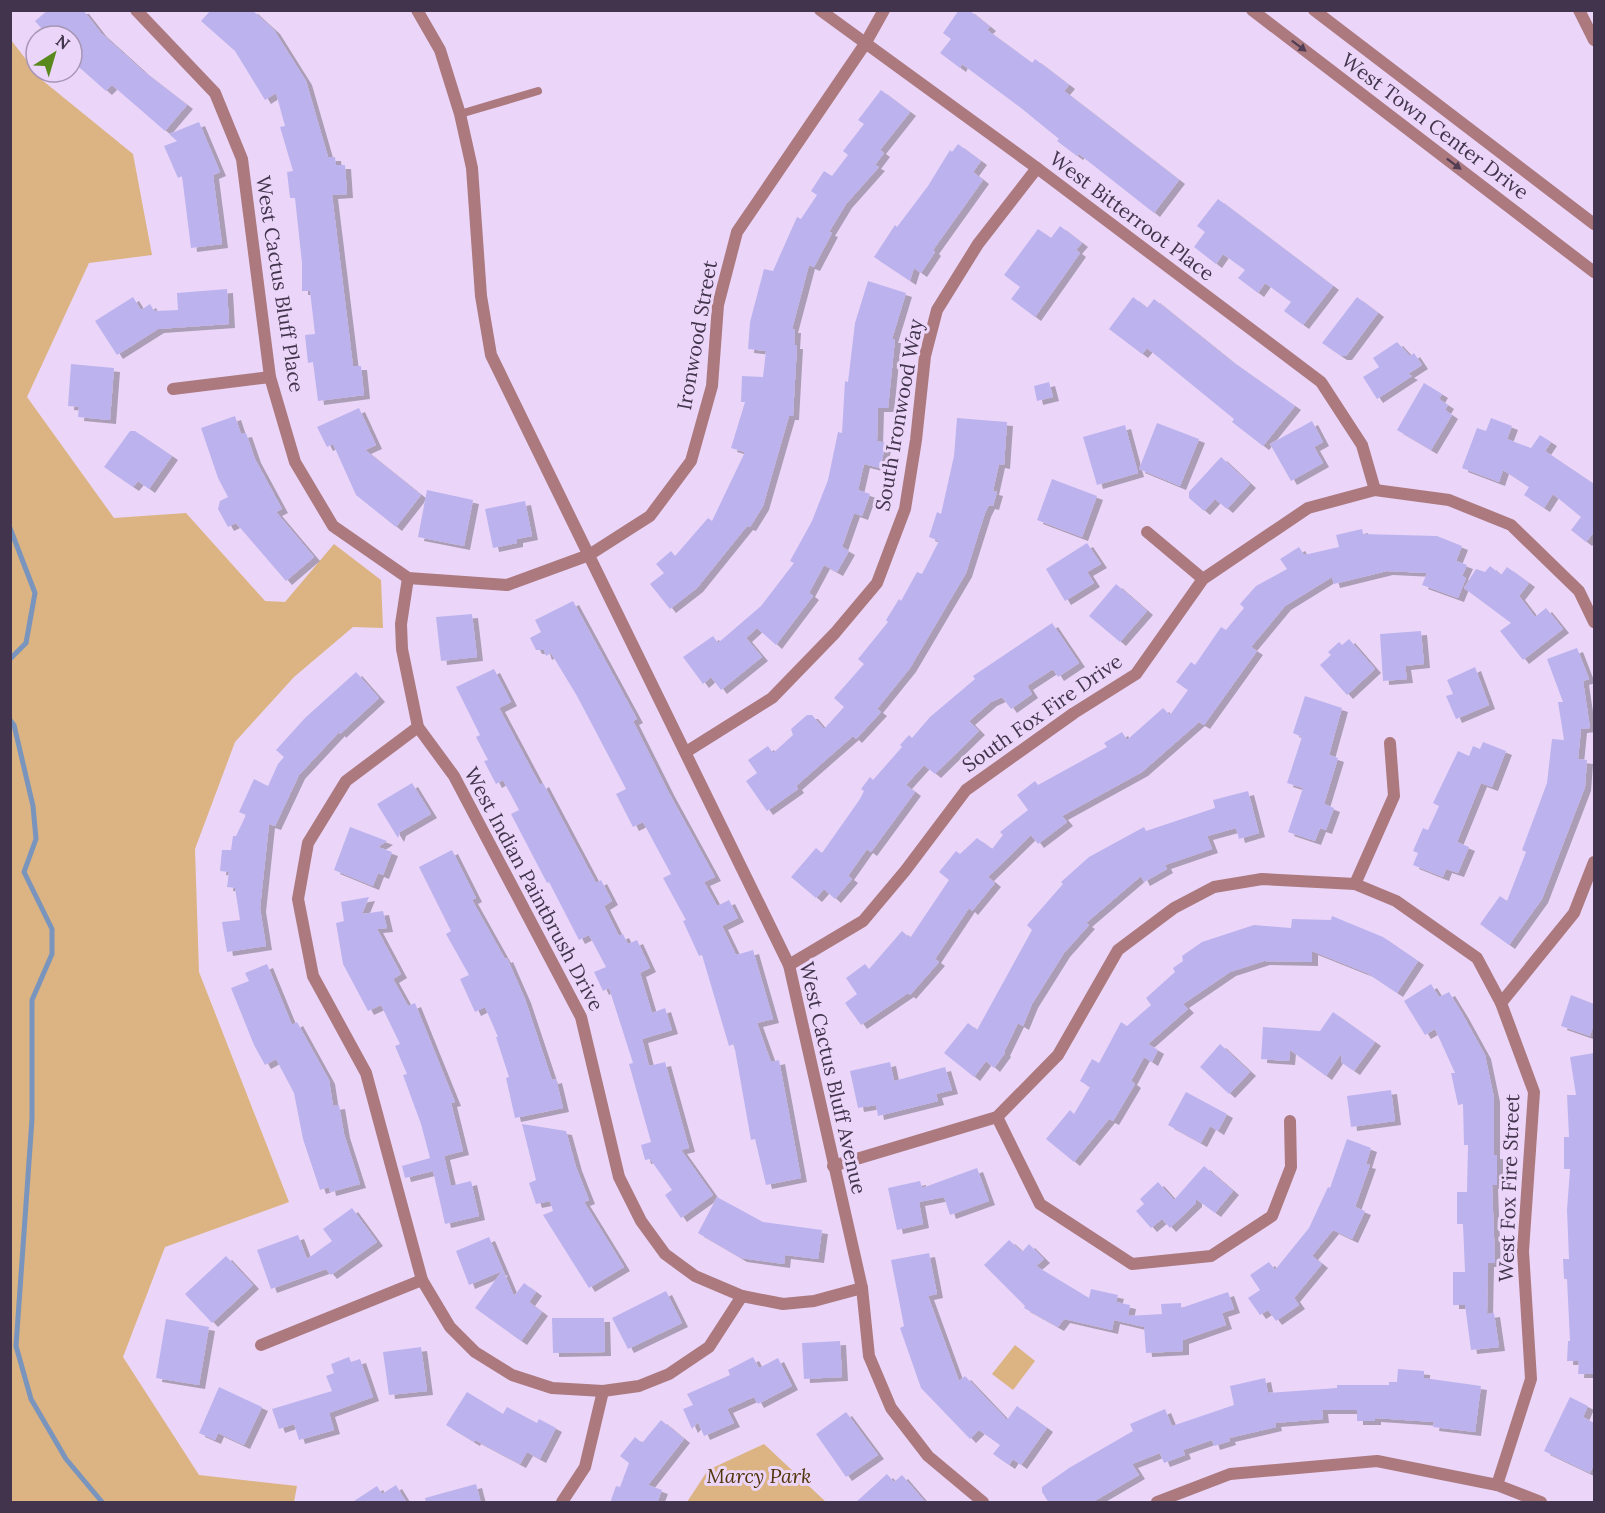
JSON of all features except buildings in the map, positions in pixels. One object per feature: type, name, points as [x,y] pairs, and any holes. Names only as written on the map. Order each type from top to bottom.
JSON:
[{"type":"street","name":"West Cactus Bluff Place","points":[[136,10],[215,93],[242,159],[270,376],[295,462],[333,526],[408,578]]},
{"type":"street","name":"West Cactus Bluff Avenue","points":[[417,10],[440,50],[460,114],[472,168],[481,296],[491,355],[789,965],[862,1288],[869,1356],[891,1408],[928,1455],[983,1503]]},
{"type":"street","name":"West Bitterroot Place","points":[[820,10],[1037,168],[1321,382],[1362,445],[1375,490]]},
{"type":"street","name":"Ironwood Street","points":[[589,555],[650,516],[691,461],[712,386],[718,305],[737,232],[865,44],[884,10]]},
{"type":"street","name":"West Town Center Drive","points":[[1252,10],[1594,272]]},
{"type":"street","name":"West Town Center Drive","points":[[1314,10],[1594,224]]},
{"type":"street","points":[[1579,10],[1594,40]]},
{"type":"street","name":"South Ironwood Way","points":[[686,752],[772,698],[835,633],[877,583],[905,509],[916,440],[925,356],[937,310],[978,244],[1037,168]]},
{"type":"street","points":[[173,389],[270,376]]},
{"type":"street","name":"South Fox Fire Drive","points":[[789,965],[863,921],[905,871],[966,790],[1074,713],[1136,674],[1203,579],[1308,508],[1375,490],[1449,500],[1511,525],[1580,591],[1594,622]]},
{"type":"street","points":[[1147,532],[1203,579]]},
{"type":"street","points":[[408,578],[507,585],[589,555]]},
{"type":"street","name":"West Indian Paintbrush Drive","points":[[408,578],[401,624],[402,649],[418,727],[454,776],[581,1017],[619,1177],[641,1221],[665,1254],[695,1276],[742,1296],[783,1304],[814,1301],[862,1288]]},
{"type":"street","points":[[418,727],[346,781],[308,843],[298,899],[313,976],[366,1073],[422,1280],[450,1327],[484,1358],[512,1375],[552,1388],[603,1391],[639,1386],[669,1374],[709,1347],[742,1296]]},
{"type":"street","points":[[1354,884],[1394,795],[1390,743]]},
{"type":"street","points":[[1501,1003],[1574,913],[1594,862]]},
{"type":"street","name":"West Fox Fire Street","points":[[833,1166],[997,1118],[1058,1055],[1118,950],[1174,908],[1215,887],[1262,879],[1354,884],[1396,901],[1477,958],[1501,1003],[1534,1092],[1523,1251],[1531,1379],[1497,1485]]},
{"type":"street","points":[[997,1118],[1040,1204],[1132,1264],[1210,1256],[1272,1216],[1291,1167],[1290,1120]]},
{"type":"street","points":[[261,1346],[422,1280]]},
{"type":"street","points":[[562,1503],[585,1467],[603,1391]]},
{"type":"street","points":[[1157,1503],[1230,1474],[1377,1461],[1497,1485],[1541,1503]]},
{"type":"lane","points":[[460,114],[538,91]]},
{"type":"green space","points":[[11,40],[24,57],[24,84],[47,84],[133,154],[152,255],[89,263],[27,397],[114,518],[186,513],[265,601],[285,602],[334,544],[381,580],[383,628],[353,627],[294,677],[235,742],[195,849],[199,972],[289,1202],[165,1247],[123,1357],[199,1475],[297,1486],[294,1502],[11,1502]]},
{"type":"green space","points":[[1015,1345],[1035,1361],[1013,1390],[992,1374]]},
{"type":"green space","name":"Marcy Park","points":[[764,1444],[826,1502],[687,1502],[708,1470]]},
{"type":"waterway","points":[[10,528],[35,593],[26,643],[10,659]]},
{"type":"waterway","points":[[10,720],[14,725],[33,806],[36,839],[24,872],[52,929],[52,954],[32,1000],[32,1119],[16,1346],[31,1399],[66,1459],[102,1502]]}]
